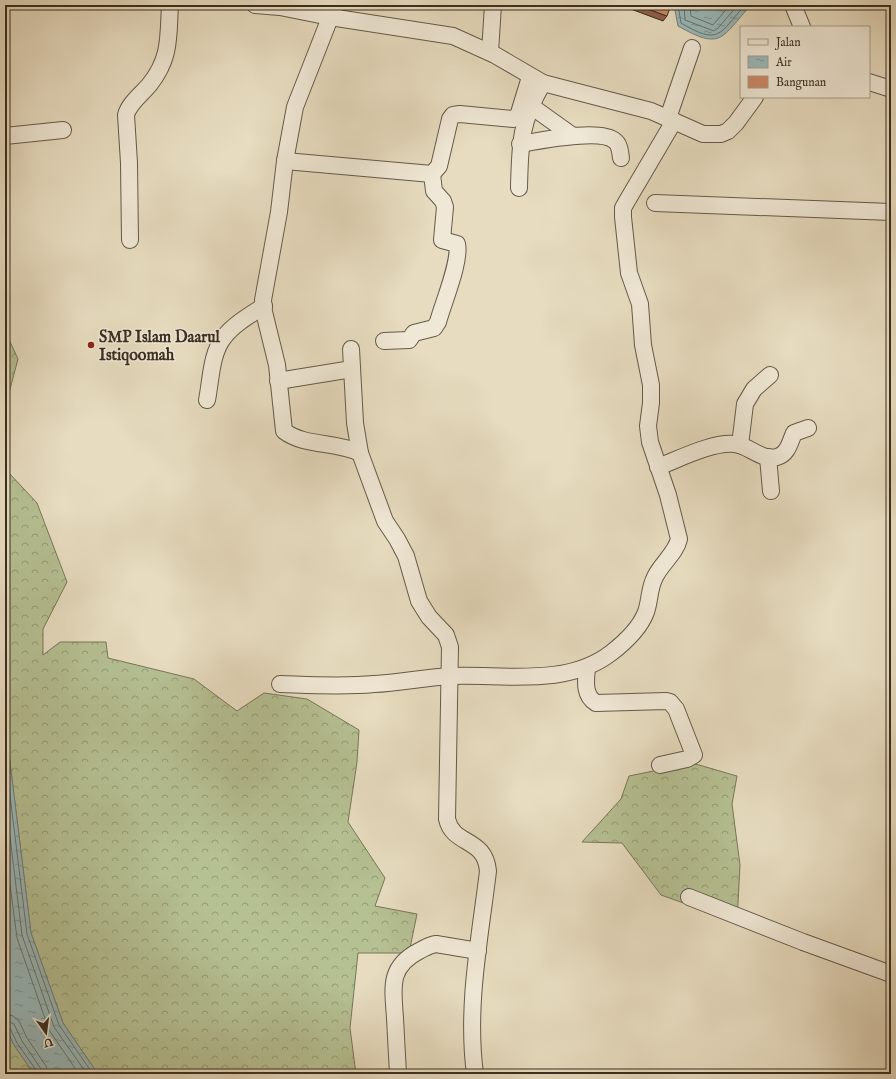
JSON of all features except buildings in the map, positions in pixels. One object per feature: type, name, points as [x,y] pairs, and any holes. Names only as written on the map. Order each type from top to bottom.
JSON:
[{"type":"street","points":[[130,240],[129,162],[126,115],[128,109],[149,85],[163,64],[168,50],[170,5]]},
{"type":"street","points":[[255,5],[333,11],[453,36],[490,52],[537,80],[555,88],[645,109],[703,134],[721,134],[728,131],[736,124],[754,98]]},
{"type":"street","points":[[490,52],[493,5]]},
{"type":"street","points":[[793,5],[802,26]]},
{"type":"street","points":[[333,11],[295,107],[285,161],[279,212],[264,306],[277,365],[284,430],[303,439],[360,453]]},
{"type":"street","points":[[280,684],[352,686],[451,676],[543,676],[561,674],[586,667],[611,653],[624,642],[641,622],[646,612],[651,586],[655,577],[678,542],[675,522],[650,442],[648,426],[651,403],[651,385],[647,358],[643,345],[640,304],[629,273],[624,225],[624,208],[671,120],[692,48]]},
{"type":"street","points":[[519,188],[520,144],[537,80]]},
{"type":"street","points":[[432,174],[440,166],[448,123],[453,115],[460,114],[513,119],[518,117],[537,80]]},
{"type":"street","points":[[870,82],[891,89]]},
{"type":"street","points":[[531,106],[573,136]]},
{"type":"street","points":[[5,136],[63,130]]},
{"type":"street","points":[[520,144],[573,136],[592,135],[611,138],[618,144],[621,158]]},
{"type":"street","points":[[285,161],[432,174]]},
{"type":"street","points":[[384,341],[409,340],[414,333],[434,328],[438,322],[452,276],[458,249],[457,244],[454,242],[442,240],[445,207],[443,201],[434,191],[432,174]]},
{"type":"street","points":[[655,203],[891,212]]},
{"type":"street","points":[[207,400],[217,348],[224,337],[236,325],[264,306]]},
{"type":"street","points":[[352,350],[354,423],[360,453],[385,521],[398,539],[406,556],[419,601],[425,612],[449,640],[451,676],[447,819],[453,831],[482,851],[487,863],[471,1033],[475,1074]]},
{"type":"street","points":[[278,381],[352,369]]},
{"type":"street","points":[[740,445],[743,415],[749,395],[770,375]]},
{"type":"street","points":[[658,467],[714,447],[734,444],[740,445],[768,458],[782,454],[787,449],[794,433],[808,428]]},
{"type":"street","points":[[768,458],[771,490]]},
{"type":"street","points":[[586,667],[586,693],[590,699],[596,702],[666,701],[674,706],[692,745],[694,755],[687,759],[660,765]]},
{"type":"street","points":[[689,897],[803,942],[891,974]]},
{"type":"street","points":[[398,1074],[393,988],[396,973],[403,962],[408,956],[429,945],[436,944],[478,951]]},
{"type":"green space","points":[[5,331],[18,359],[5,408]]},
{"type":"green space","points":[[5,457],[9,473],[37,503],[67,582],[43,629],[43,655],[60,642],[106,642],[108,658],[194,679],[237,711],[264,693],[307,699],[359,730],[357,762],[348,822],[385,878],[375,906],[417,914],[409,953],[358,953],[350,1028],[356,1074],[98,1074],[63,1023],[31,933],[5,722]]},
{"type":"green space","points":[[692,763],[737,776],[732,804],[740,865],[737,922],[661,895],[622,843],[582,842],[621,799],[629,776]]},
{"type":"green space","points":[[5,1026],[14,1045],[34,1074],[5,1074]]},
{"type":"water","points":[[674,5],[751,5],[726,33],[713,39],[704,38],[693,34],[678,26]]},
{"type":"water","points":[[5,722],[31,933],[63,1023],[98,1074],[34,1074],[14,1045],[5,1026]]},
{"type":"place","name":"SMP Islam Daarul Istiqoomah","points":[[91,345]]}]
